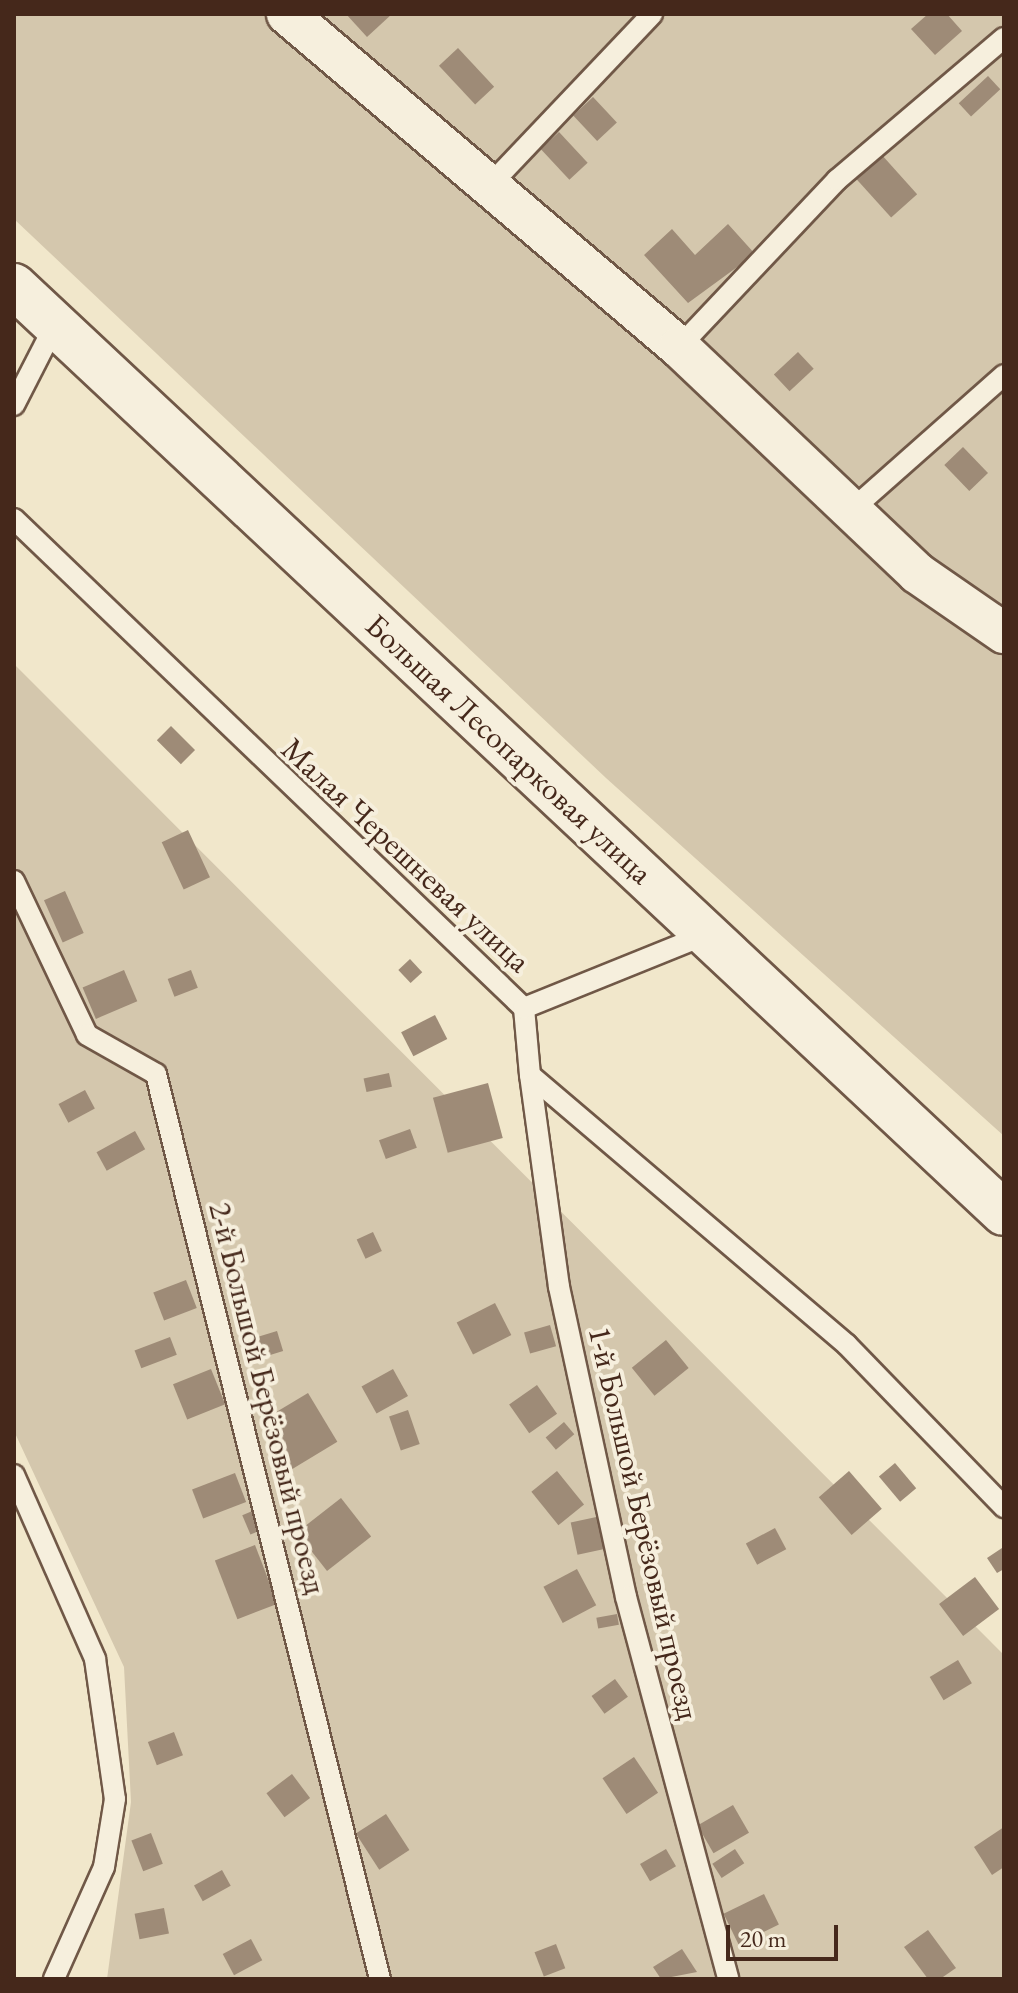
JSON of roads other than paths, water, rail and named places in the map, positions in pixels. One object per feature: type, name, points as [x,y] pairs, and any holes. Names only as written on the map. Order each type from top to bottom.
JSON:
[{"type":"main road","name":"Большая Лесопарковая улица","points":[[14,286],[1004,1213]]},
{"type":"street","points":[[287,14],[679,347],[855,507],[917,573],[1004,633]]},
{"type":"lane","points":[[489,186],[652,14]]},
{"type":"lane","points":[[679,347],[837,180],[1004,38]]},
{"type":"lane","points":[[14,405],[55,325]]},
{"type":"lane","points":[[855,507],[1004,375]]},
{"type":"lane","name":"Малая Черешневая улица","points":[[14,519],[524,1008],[530,1075]]},
{"type":"lane","name":"2-й Большой Берёзовый проезд","points":[[14,881],[87,1035],[156,1074],[380,1979]]},
{"type":"lane","points":[[524,1008],[707,934]]},
{"type":"lane","points":[[530,1075],[847,1345],[1004,1507]]},
{"type":"lane","name":"1-й Большой Берёзовый проезд","points":[[530,1075],[559,1287],[626,1597],[728,1979]]},
{"type":"lane","points":[[14,1475],[95,1659],[115,1799],[104,1867],[54,1979]]}]
